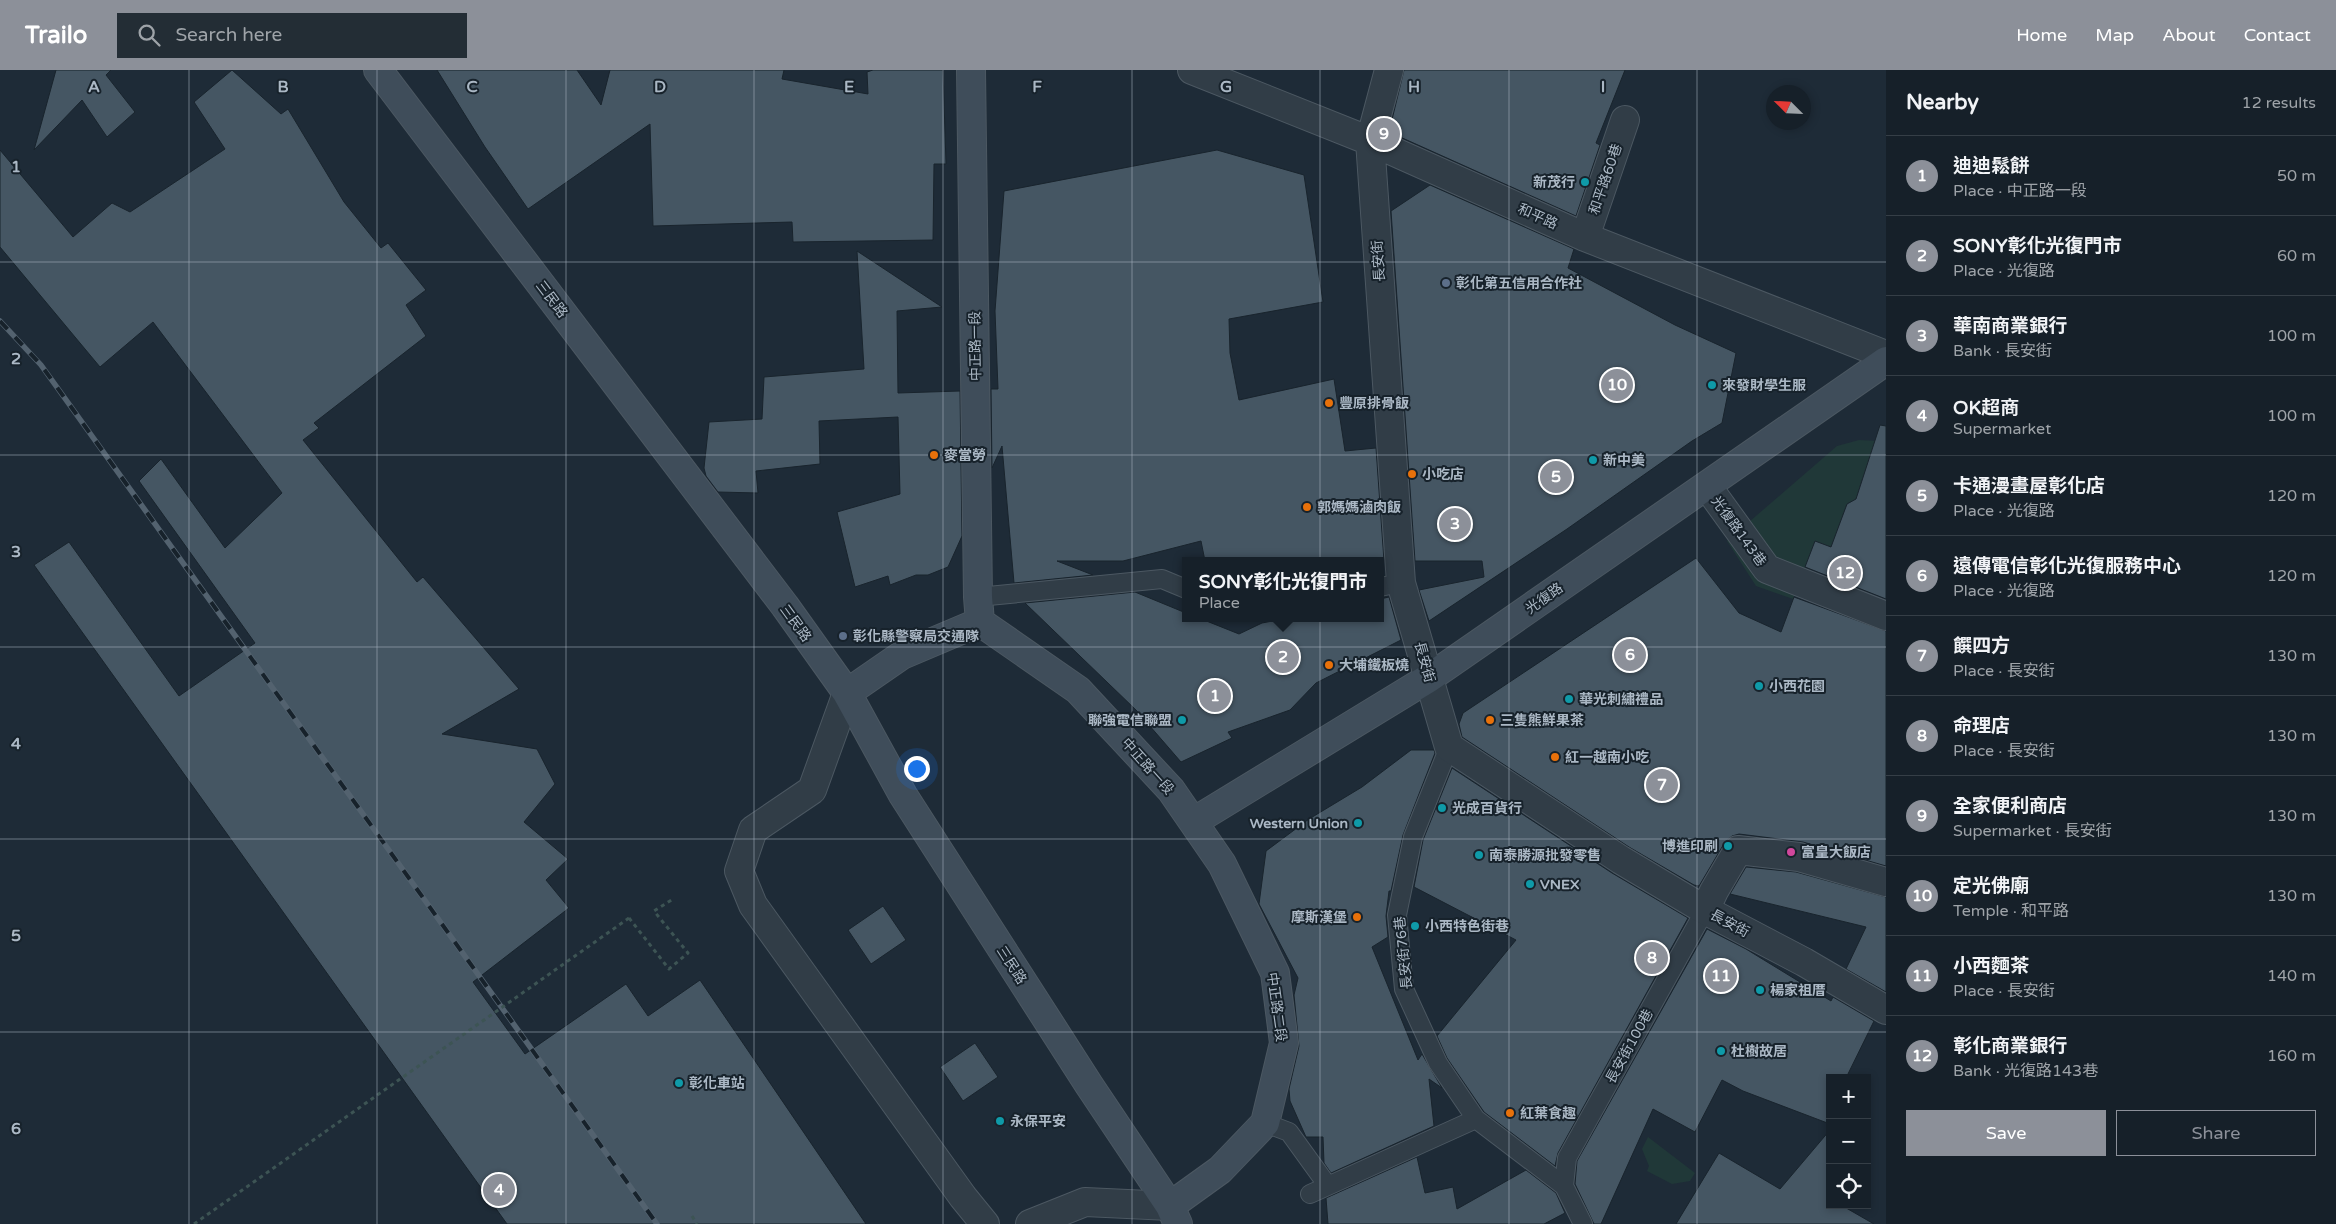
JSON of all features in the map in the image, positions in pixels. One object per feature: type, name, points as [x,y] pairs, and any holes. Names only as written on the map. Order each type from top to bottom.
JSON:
[{"type":"street","name":"三民路","points":[[378,70],[785,606],[847,693],[903,795],[1174,1215]]},
{"type":"street","name":"中正路一段","points":[[971,70],[979,609],[1078,690],[1171,790],[1193,822]]},
{"type":"street","name":"和平路","points":[[1192,70],[1370,140],[1586,237],[1886,355]]},
{"type":"street","name":"長安街","points":[[1389,70],[1370,140],[1391,585],[1429,678],[1449,747],[1621,860],[1706,910],[1804,962],[1886,1010]]},
{"type":"street","name":"和平路60巷","points":[[1586,237],[1625,120]]},
{"type":"street","name":"光復路","points":[[1193,822],[1429,678],[1886,361]]},
{"type":"street","name":"光復路143巷","points":[[1707,486],[1767,569],[1886,616]]},
{"type":"street","points":[[979,609],[902,655],[847,693],[812,790],[753,830],[739,871],[753,905],[963,1197],[985,1224]]},
{"type":"street","name":"中正路二段","points":[[1193,822],[1222,864],[1274,973],[1284,1043],[1265,1123]]},
{"type":"street","points":[[1706,910],[1714,891],[1738,850],[1799,856],[1886,882]]},
{"type":"street","points":[[1030,1224],[1085,1202],[1174,1215],[1265,1123]]},
{"type":"lane","points":[[979,609],[1162,579],[1182,587]]},
{"type":"lane","name":"長安街76巷","points":[[1449,747],[1413,837],[1397,914],[1404,989],[1438,1063],[1476,1119],[1564,1186]]},
{"type":"lane","name":"長安街100巷","points":[[1564,1186],[1567,1158],[1706,910]]},
{"type":"lane","points":[[1310,1194],[1476,1119]]},
{"type":"lane","points":[[1265,1123],[1289,1132],[1328,1186]]},
{"type":"lane","points":[[1564,1186],[1583,1224]]},
{"type":"path","points":[[194,1224],[629,918],[669,969],[688,953],[654,911],[673,899]]},
{"type":"path","points":[[692,1216],[697,1224]]},
{"type":"green space","points":[[1859,440],[1878,441],[1886,469],[1862,479],[1856,499],[1847,504],[1831,547],[1815,541],[1793,599],[1756,586],[1727,541],[1837,446]]},
{"type":"green space","points":[[1648,1137],[1695,1173],[1690,1181],[1672,1184],[1647,1171],[1649,1166],[1642,1149]]},
{"type":"building","points":[[56,70],[111,70],[106,75],[135,112],[107,137],[82,100],[34,150]]},
{"type":"building","points":[[232,70],[281,114],[288,109],[344,202],[381,248],[388,243],[426,290],[406,305],[426,336],[314,423],[319,428],[303,440],[417,582],[423,577],[519,689],[442,734],[537,749],[555,784],[524,822],[568,859],[546,880],[569,908],[473,982],[525,1054],[626,984],[648,1016],[700,980],[866,1224],[507,1224],[34,565],[69,542],[179,696],[255,643],[139,481],[161,459],[225,548],[282,493],[153,322],[100,367],[0,247],[0,150],[73,237],[112,203],[130,212],[225,149],[194,102]]},
{"type":"building","points":[[437,70],[577,70],[601,105],[610,70],[784,70],[782,79],[868,94],[867,72],[873,70],[943,70],[946,164],[934,164],[933,240],[793,242],[792,222],[653,226],[650,124],[528,209],[485,147]]},
{"type":"building","points":[[1404,70],[1625,70],[1596,143],[1600,145],[1576,216],[1389,132]]},
{"type":"building","points":[[1217,150],[1304,175],[1323,302],[1229,319],[1230,353],[1239,400],[1334,379],[1345,451],[1376,448],[1384,557],[1204,557],[1201,541],[1123,561],[1057,561],[1093,575],[1014,583],[1002,446],[992,468],[991,389],[998,389],[995,311],[1004,191]]},
{"type":"building","points":[[1430,185],[1574,249],[1568,268],[1675,325],[1736,353],[1722,423],[1692,441],[1567,529],[1429,621],[1419,590],[1484,577],[1482,561],[1415,561],[1391,211]]},
{"type":"building","points":[[857,251],[942,307],[897,311],[898,393],[960,391],[962,536],[948,567],[928,575],[916,575],[890,585],[888,576],[855,587],[837,512],[900,494],[898,417],[819,421],[820,464],[756,471],[758,493],[718,492],[706,476],[704,468],[709,422],[762,419],[764,377],[864,369]]},
{"type":"building","points":[[1880,425],[1886,426],[1886,599],[1805,567],[1815,541],[1831,547],[1847,504],[1856,499]]},
{"type":"building","points":[[1696,558],[1739,613],[1781,632],[1794,597],[1886,631],[1886,866],[1803,842],[1739,834],[1732,836],[1725,842],[1699,886],[1694,885],[1629,847],[1462,737],[1459,724],[1463,713]]},
{"type":"building","points":[[1135,592],[1182,611],[1182,622],[1209,622],[1239,634],[1267,622],[1384,622],[1384,598],[1389,597],[1401,640],[1316,683],[1290,710],[1228,732],[1232,738],[1181,762],[1136,710],[1025,603]]},
{"type":"building","points":[[1411,750],[1434,750],[1435,753],[1403,835],[1391,891],[1389,891],[1386,916],[1388,937],[1372,947],[1418,1060],[1422,1054],[1442,1088],[1429,1079],[1434,1126],[1331,1173],[1324,1163],[1323,1137],[1306,1137],[1290,1101],[1289,1089],[1299,1046],[1294,995],[1298,978],[1259,904],[1266,851],[1309,819],[1362,787]]},
{"type":"building","points":[[1452,768],[1612,873],[1688,918],[1558,1153],[1555,1166],[1484,1112],[1447,1058],[1437,1036],[1516,940],[1414,887],[1423,840]]},
{"type":"building","points":[[1746,867],[1796,872],[1886,897],[1886,992],[1846,969],[1866,927],[1730,894]]},
{"type":"building","points":[[883,906],[906,940],[871,964],[848,930]]},
{"type":"building","points":[[1707,929],[1746,949],[1831,1001],[1833,997],[1874,1021],[1848,1074],[1826,1074],[1826,1122],[1743,1091],[1722,1080],[1695,1132],[1653,1109],[1601,1224],[1594,1224],[1575,1184],[1577,1161]]},
{"type":"building","points":[[975,1043],[998,1077],[963,1101],[940,1067]]},
{"type":"building","points":[[1826,1135],[1826,1209],[1848,1209],[1874,1224],[1676,1224],[1719,1153],[1780,1189]]},
{"type":"building","points":[[1417,1157],[1425,1193],[1453,1187],[1457,1209],[1526,1170],[1556,1193],[1565,1213],[1544,1224],[1328,1224],[1326,1198]]},
{"type":"railway","points":[[0,321],[41,365],[657,1224]]},
{"type":"place","name":"全家便利商店","points":[[1384,134]]},
{"type":"place","name":"新茂行","points":[[1585,182]]},
{"type":"place","name":"彰化第五信用合作社","points":[[1446,283]]},
{"type":"place","name":"定光佛廟","points":[[1617,385]]},
{"type":"place","name":"來發財學生服","points":[[1712,385]]},
{"type":"place","name":"豐原排骨飯","points":[[1329,403]]},
{"type":"place","name":"麥當勞","points":[[934,455]]},
{"type":"place","name":"新中美","points":[[1593,460]]},
{"type":"place","name":"小吃店","points":[[1412,474]]},
{"type":"place","name":"卡通漫畫屋彰化店","points":[[1556,477]]},
{"type":"place","name":"郭媽媽滷肉飯","points":[[1307,507]]},
{"type":"place","name":"華南商業銀行","points":[[1455,524]]},
{"type":"place","name":"彰化商業銀行","points":[[1845,573]]},
{"type":"place","name":"彰化縣警察局交通隊","points":[[843,636]]},
{"type":"place","name":"遠傳電信彰化光復服務中心","points":[[1630,655]]},
{"type":"place","name":"SONY彰化光復門市","points":[[1283,657]]},
{"type":"place","name":"大埔鐵板燒","points":[[1329,665]]},
{"type":"place","name":"小西花園","points":[[1759,686]]},
{"type":"place","name":"迪迪鬆餅","points":[[1215,696]]},
{"type":"place","name":"華光刺繡禮品","points":[[1569,699]]},
{"type":"place","name":"聯強電信聯盟","points":[[1182,720]]},
{"type":"place","name":"三隻熊鮮果茶","points":[[1490,720]]},
{"type":"place","name":"紅一越南小吃","points":[[1555,757]]},
{"type":"place","name":"饌四方","points":[[1662,785]]},
{"type":"place","name":"光成百貨行","points":[[1442,808]]},
{"type":"place","name":"Western Union","points":[[1358,823]]},
{"type":"place","name":"博進印刷","points":[[1728,846]]},
{"type":"place","name":"富皇大飯店","points":[[1791,852]]},
{"type":"place","name":"南泰勝源批發零售","points":[[1479,855]]},
{"type":"place","name":"VNEX","points":[[1530,884]]},
{"type":"place","name":"摩斯漢堡","points":[[1357,917]]},
{"type":"place","name":"小西特色街巷","points":[[1415,926]]},
{"type":"place","name":"命理店","points":[[1652,958]]},
{"type":"place","name":"小西麵茶","points":[[1721,976]]},
{"type":"place","name":"楊家祖厝","points":[[1760,990]]},
{"type":"place","name":"杜樹故居","points":[[1721,1051]]},
{"type":"place","name":"彰化車站","points":[[679,1083]]},
{"type":"place","name":"紅葉食趣","points":[[1510,1113]]},
{"type":"place","name":"永保平安","points":[[1000,1121]]},
{"type":"place","name":"OK超商","points":[[499,1190]]}]
